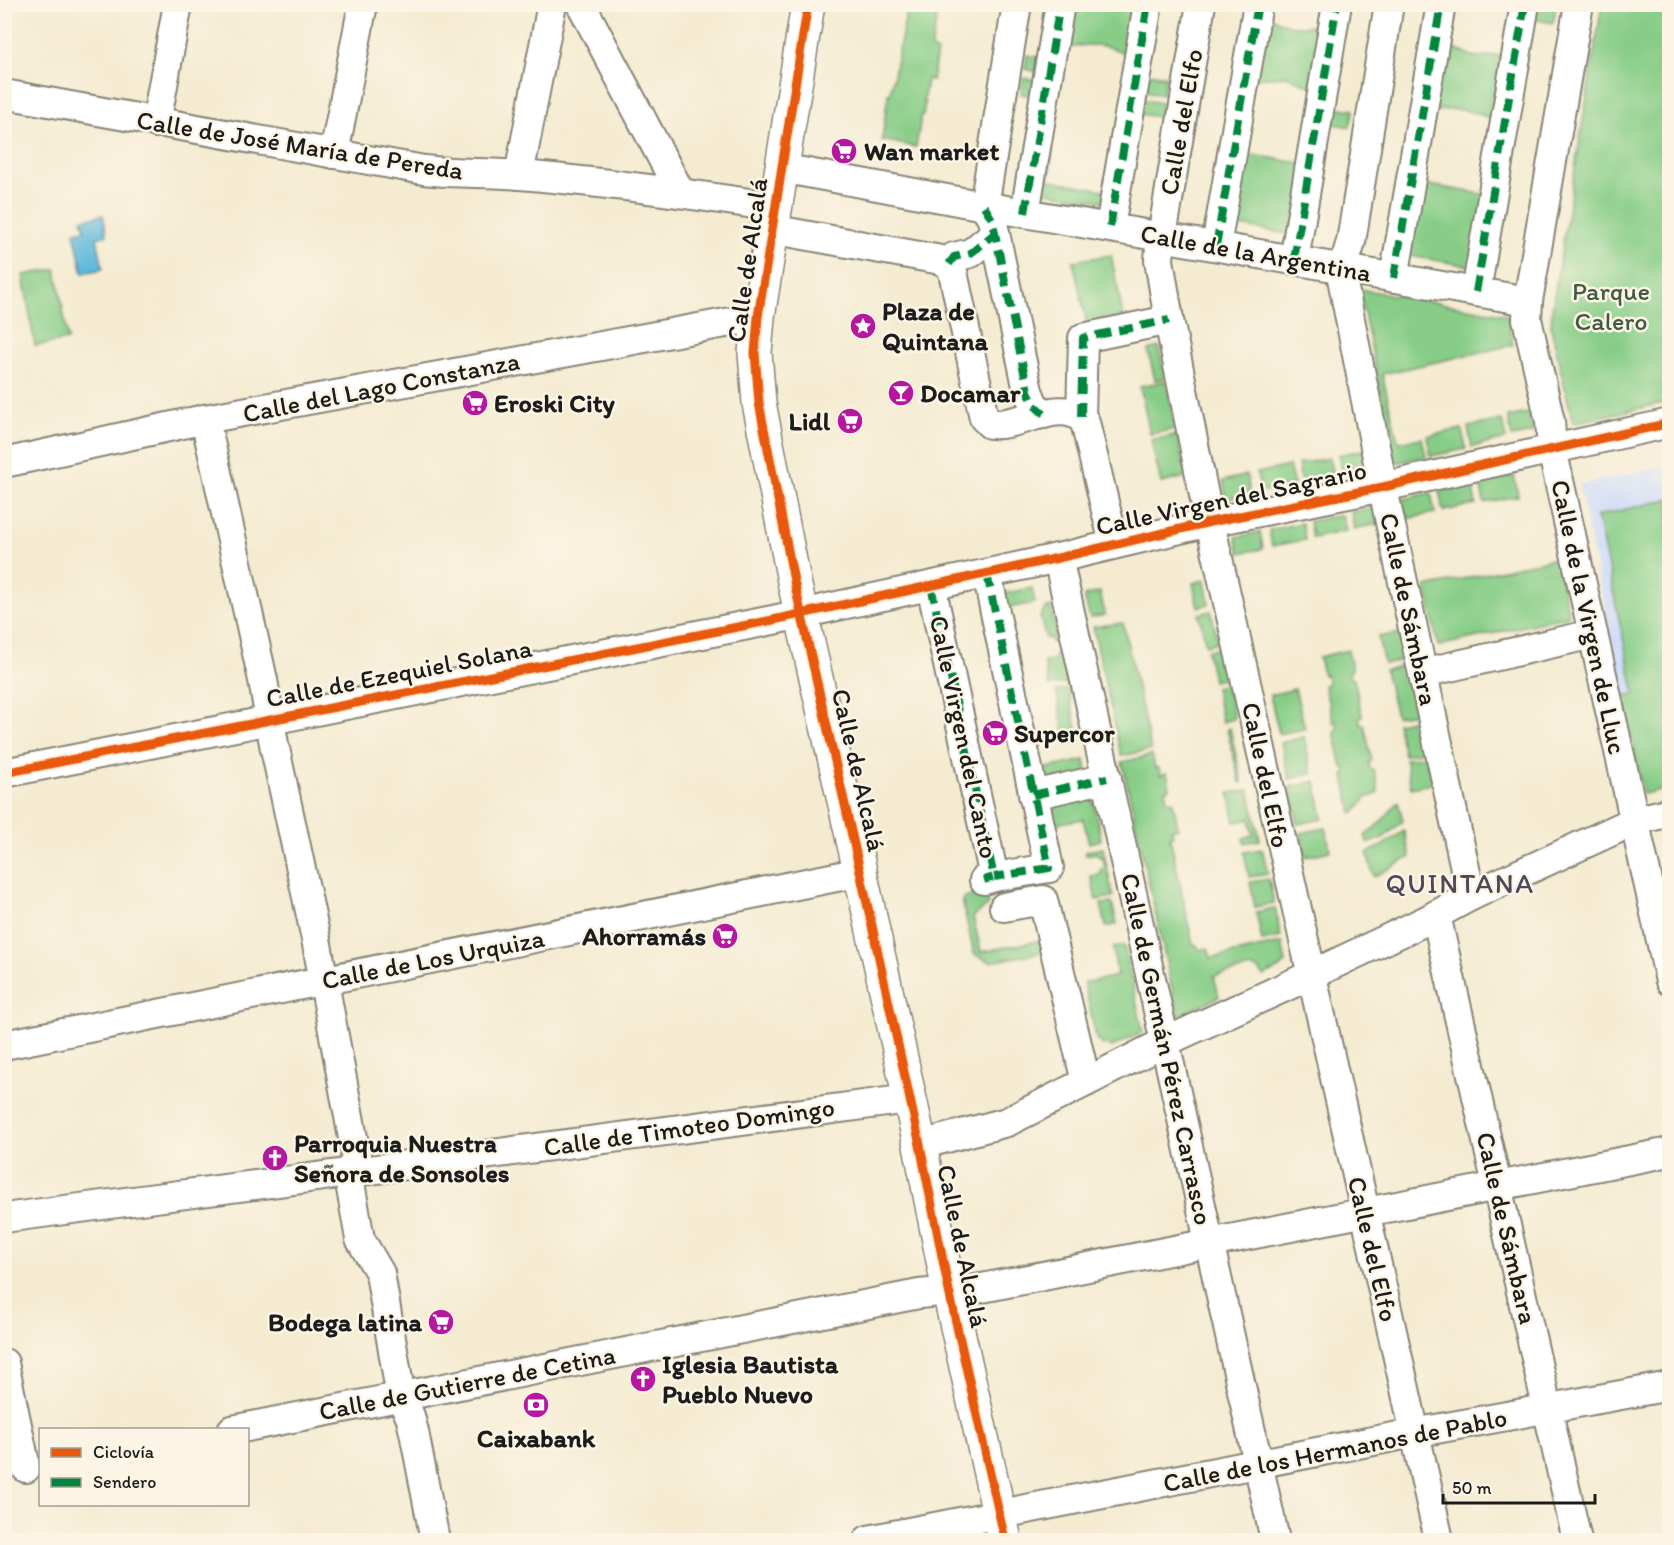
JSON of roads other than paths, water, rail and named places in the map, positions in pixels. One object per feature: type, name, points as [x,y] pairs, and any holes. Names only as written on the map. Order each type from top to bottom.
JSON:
[{"type":"main road","name":"Calle de Alcalá","points":[[804,5],[758,317],[755,354],[759,403],[801,614],[861,872],[909,1099],[921,1145],[949,1291],[1003,1528]]},
{"type":"street","points":[[156,123],[178,4]]},
{"type":"street","points":[[334,154],[363,4]]},
{"type":"street","points":[[519,175],[552,4]]},
{"type":"street","points":[[581,4],[680,192]]},
{"type":"street","points":[[1017,4],[984,206],[992,219],[1028,391],[1034,405],[1044,414]]},
{"type":"street","points":[[1024,213],[1060,4]]},
{"type":"street","points":[[1110,227],[1148,4]]},
{"type":"street","name":"Calle del Elfo","points":[[1201,4],[1159,260],[1210,522],[1439,1540]]},
{"type":"street","points":[[1340,268],[1351,242],[1389,4]]},
{"type":"street","points":[[1394,278],[1441,4]]},
{"type":"street","points":[[1476,292],[1525,4]]},
{"type":"street","name":"Calle de la Virgen de Lluc","points":[[1579,4],[1528,301],[1527,320],[1550,421],[1552,449],[1670,981]]},
{"type":"street","points":[[1216,246],[1257,5]]},
{"type":"street","points":[[1294,260],[1336,12]]},
{"type":"street","name":"Calle de José María de Pereda","points":[[4,94],[156,123],[441,172],[519,175],[680,192],[773,218]]},
{"type":"street","name":"Calle de la Argentina","points":[[781,168],[984,206],[1528,301]]},
{"type":"street","points":[[773,218],[941,260],[949,264],[953,272],[984,418],[990,424],[1000,425],[1062,411],[1073,412],[1081,417],[1085,422],[1114,544]]},
{"type":"street","points":[[949,264],[954,257],[971,253],[995,233]]},
{"type":"street","name":"Calle de Sámbara","points":[[1340,268],[1383,487],[1471,896]]},
{"type":"street","name":"Calle del Lago Constanza","points":[[4,463],[205,419],[758,317]]},
{"type":"street","points":[[1081,417],[1083,338],[1169,320]]},
{"type":"street","points":[[205,419],[263,680],[324,981],[356,1154],[354,1164],[348,1172],[360,1239],[380,1273],[401,1398],[410,1416],[414,1432],[435,1540]]},
{"type":"street","name":"Calle Virgen del Sagrario","points":[[801,614],[1210,522],[1383,487],[1670,423]]},
{"type":"street","name":"Calle de Germán Pérez Carrasco","points":[[1058,558],[1275,1540]]},
{"type":"street","points":[[987,574],[1033,795],[1107,778]]},
{"type":"street","name":"Calle Virgen del Canto","points":[[931,586],[989,878],[1049,868],[1033,795]]},
{"type":"street","name":"Calle de Ezequiel Solana","points":[[4,773],[801,614]]},
{"type":"street","points":[[1423,673],[1593,634]]},
{"type":"street","points":[[921,1145],[1007,1122],[1165,1042],[1311,975],[1471,896],[1634,821],[1670,813]]},
{"type":"street","name":"Calle de Los Urquiza","points":[[4,1045],[861,872]]},
{"type":"street","points":[[1004,907],[1043,900],[1086,1082]]},
{"type":"street","name":"Calle de Sámbara","points":[[1436,915],[1577,1540]]},
{"type":"street","name":"Calle de Timoteo Domingo","points":[[4,1218],[909,1099]]},
{"type":"street","name":"Calle de Gutierre de Cetina","points":[[243,1428],[919,1294],[982,1288],[1670,1152]]},
{"type":"street","points":[[4,1363],[24,1469]]},
{"type":"street","name":"Calle de los Hermanos de Pablo","points":[[868,1540],[1003,1528],[1258,1464],[1670,1386]]},
{"type":"water","points":[[103,215],[107,235],[97,238],[103,269],[83,273],[74,232],[85,230],[82,219]]},
{"type":"place","name":"Wan market","points":[[844,151]]},
{"type":"place","name":"Plaza de Quintana","points":[[863,326]]},
{"type":"place","name":"Docamar","points":[[901,393]]},
{"type":"place","name":"Eroski City","points":[[475,403]]},
{"type":"place","name":"Lidl","points":[[850,421]]},
{"type":"place","name":"Supercor","points":[[995,733]]},
{"type":"place","name":"Ahorramás","points":[[725,936]]},
{"type":"place","name":"Parroquia Nuestra Señora de Sonsoles","points":[[275,1158]]},
{"type":"place","name":"Bodega latina","points":[[441,1322]]},
{"type":"place","name":"Iglesia Bautista Pueblo Nuevo","points":[[643,1379]]},
{"type":"place","name":"Caixabank","points":[[536,1405]]},
{"type":"district","name":"QUINTANA","points":[[1460,883]]},
{"type":"park label","name":"Parque Calero","points":[[1611,306]]}]
